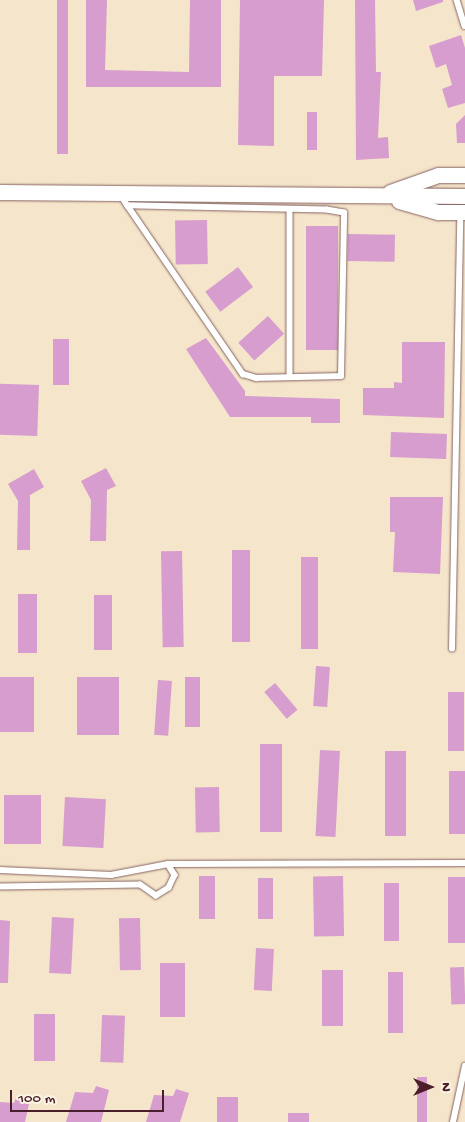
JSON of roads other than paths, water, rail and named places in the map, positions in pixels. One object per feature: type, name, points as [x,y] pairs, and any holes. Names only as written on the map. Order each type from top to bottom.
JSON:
[{"type":"street","points":[[379,195],[438,175],[465,176]]},
{"type":"street","points":[[0,192],[465,196]]},
{"type":"street","points":[[379,195],[438,212],[463,212]]},
{"type":"lane","points":[[457,0],[465,26]]},
{"type":"lane","points":[[119,193],[243,374],[256,378],[341,376],[344,213],[290,209],[128,206]]},
{"type":"lane","points":[[290,209],[290,377]]},
{"type":"lane","points":[[452,649],[463,212]]},
{"type":"lane","points":[[0,870],[111,874],[168,864],[465,863]]},
{"type":"lane","points":[[0,887],[140,885],[156,896],[169,888],[175,875],[168,864]]},
{"type":"lane","points":[[453,1122],[465,1066]]}]
